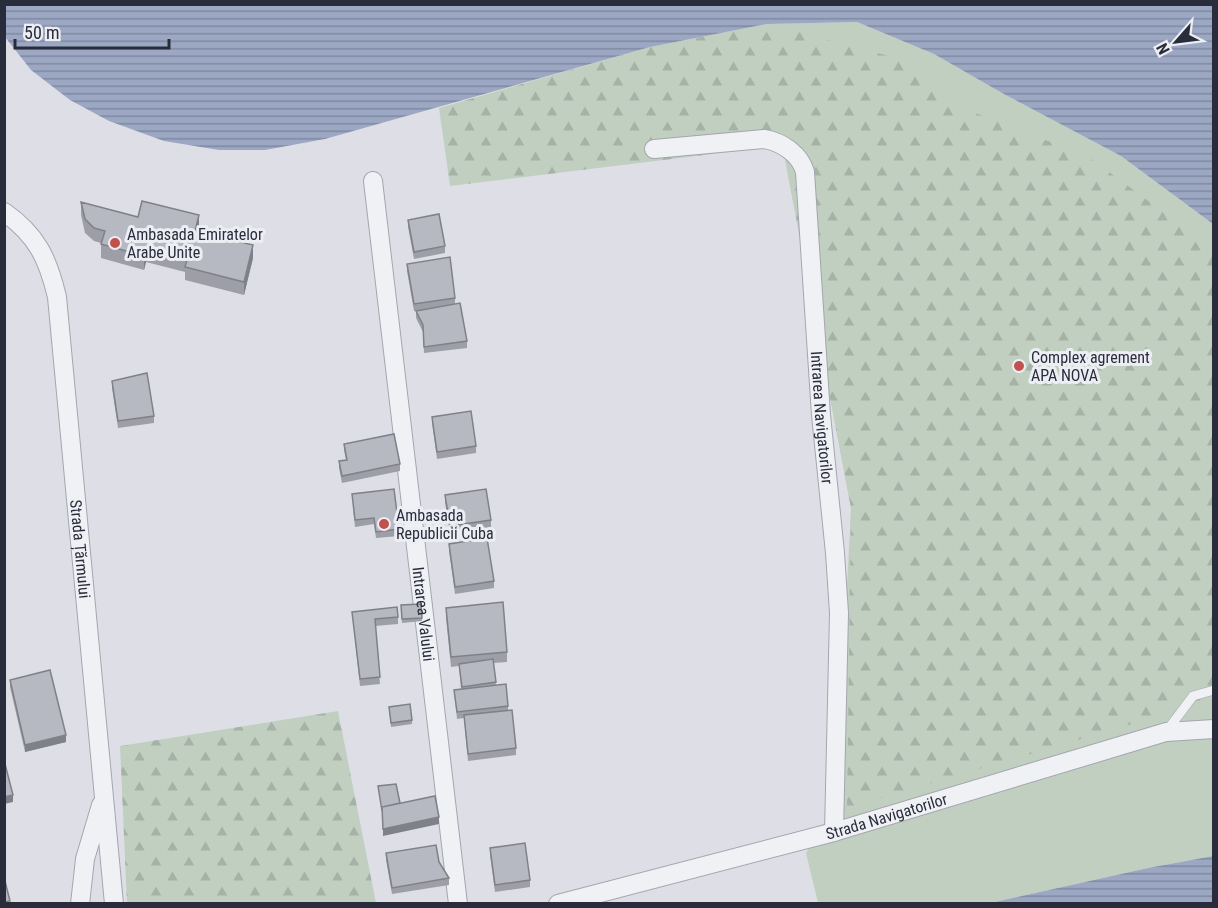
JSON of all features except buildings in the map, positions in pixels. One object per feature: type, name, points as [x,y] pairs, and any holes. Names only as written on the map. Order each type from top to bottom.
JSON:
[{"type":"street","name":"Intrarea Navigatorilor","points":[[654,149],[771,140],[777,141],[801,159],[805,172],[821,415],[839,613],[834,832]]},
{"type":"street","name":"Intrarea Valului","points":[[373,181],[458,903]]},
{"type":"street","name":"Strada Țărmului","points":[[4,213],[31,234],[42,251],[51,271],[57,297],[114,903]]},
{"type":"street","name":"Strada Navigatorilor","points":[[558,903],[834,832],[1166,732],[1214,729]]},
{"type":"street","points":[[80,903],[85,859],[104,794]]},
{"type":"lane","points":[[1166,732],[1193,696],[1214,690]]},
{"type":"green space","name":"Complex agrement APA NOVA","points":[[857,22],[934,54],[1121,156],[1213,224],[1213,856],[990,903],[818,903],[806,853],[836,803],[851,508],[784,154],[767,24]]},
{"type":"green space","name":"Complex agrement APA NOVA","points":[[767,24],[912,62],[963,108],[1089,157],[1213,249],[1214,687],[1203,703],[847,808],[851,508],[784,154],[771,147],[450,186],[439,108],[650,47]]},
{"type":"green space","points":[[338,711],[376,903],[127,903],[120,746]]},
{"type":"water","points":[[4,5],[1213,5],[1213,224],[1121,156],[934,54],[857,22],[767,24],[650,47],[325,139],[265,150],[219,150],[164,141],[109,121],[70,100],[31,70],[5,37]]},
{"type":"water","points":[[1213,856],[1213,903],[990,903],[1148,868]]},
{"type":"place","name":"Ambasada Emiratelor Arabe Unite","points":[[115,243]]},
{"type":"place","name":"Complex agrement APA NOVA","points":[[1019,366]]},
{"type":"place","name":"Ambasada Republicii Cuba","points":[[384,524]]}]
